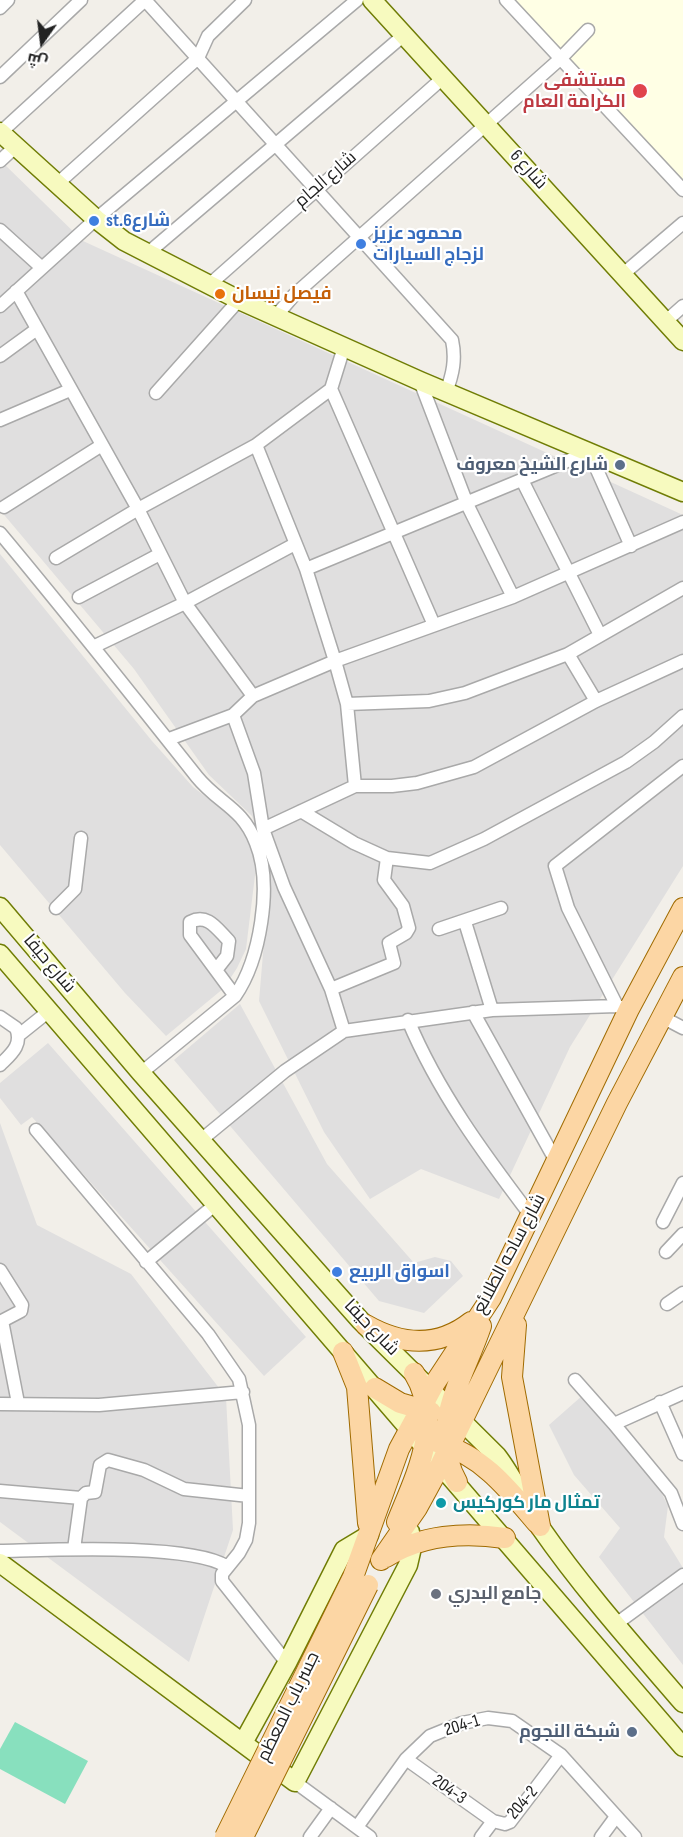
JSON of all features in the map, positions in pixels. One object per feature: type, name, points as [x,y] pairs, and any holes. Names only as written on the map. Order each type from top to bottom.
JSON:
[{"type":"main road","points":[[627,1003],[683,908]]},
{"type":"main road","points":[[627,1003],[683,931]]},
{"type":"main road","points":[[665,1011],[683,977]]},
{"type":"main road","points":[[665,1011],[683,986]]},
{"type":"main road","name":"شارع ساحه الطلائع","points":[[433,1446],[426,1403],[490,1298],[557,1162],[627,1003]]},
{"type":"main road","name":"شارع ساحه الطلائع","points":[[360,1581],[381,1560],[405,1516],[433,1446],[457,1411],[518,1307],[665,1011]]},
{"type":"main road","points":[[375,1388],[400,1403],[426,1403],[457,1411],[490,1298]]},
{"type":"main road","points":[[518,1307],[512,1377],[540,1526]]},
{"type":"main road","points":[[366,1325],[403,1341],[426,1342],[448,1336],[478,1316]]},
{"type":"main road","points":[[343,1352],[357,1387],[369,1534]]},
{"type":"main road","points":[[414,1373],[426,1403]]},
{"type":"main road","points":[[433,1446],[473,1457],[489,1469],[540,1526]]},
{"type":"main road","points":[[433,1446],[457,1482]]},
{"type":"main road","name":"شارع ساحه الطلائع","points":[[360,1581],[369,1534],[399,1449],[433,1446]]},
{"type":"main road","points":[[381,1560],[411,1545],[460,1535],[506,1538]]},
{"type":"main road","name":"جسر باب المعظم","points":[[225,1837],[360,1581]]},
{"type":"main road","name":"جسر باب المعظم","points":[[243,1837],[360,1581]]},
{"type":"street","points":[[0,8],[8,0]]},
{"type":"street","points":[[0,77],[81,0]]},
{"type":"street","points":[[446,392],[453,376],[455,356],[452,340],[145,0],[0,133],[96,219],[124,241],[239,300],[420,381],[446,392],[589,452],[683,492]]},
{"type":"street","points":[[57,184],[198,58],[208,36],[246,0]]},
{"type":"street","points":[[1,304],[96,219],[357,0]]},
{"type":"street","name":"شارع 6","points":[[372,0],[683,341]]},
{"type":"street","points":[[506,0],[683,190]]},
{"type":"street","points":[[276,316],[294,295],[560,59],[588,30]]},
{"type":"street","points":[[148,253],[404,35]]},
{"type":"street","name":"شارع الجام","points":[[209,285],[444,77]]},
{"type":"street","points":[[0,161],[15,147]]},
{"type":"street","points":[[622,275],[683,224]]},
{"type":"street","points":[[0,230],[42,268]]},
{"type":"street","points":[[16,291],[138,509],[184,603],[253,696]]},
{"type":"street","points":[[156,393],[239,300]]},
{"type":"street","points":[[665,322],[683,306]]},
{"type":"street","points":[[0,356],[37,329]]},
{"type":"street","points":[[56,558],[138,509],[256,445],[331,389],[344,347]]},
{"type":"street","points":[[420,381],[467,504],[513,597]]},
{"type":"street","points":[[331,389],[434,625]]},
{"type":"street","points":[[0,420],[70,390]]},
{"type":"street","points":[[3,507],[102,445]]},
{"type":"street","points":[[256,445],[306,569],[335,661],[347,704],[356,786]]},
{"type":"street","points":[[306,569],[393,535],[589,452]]},
{"type":"street","points":[[589,452],[631,546]]},
{"type":"street","points":[[522,480],[600,636]]},
{"type":"street","points":[[169,739],[233,715],[253,696],[335,661],[513,597],[683,522]]},
{"type":"street","points":[[0,532],[95,646],[205,786],[248,823],[260,857],[263,869],[261,919],[253,964],[235,996],[141,1074]]},
{"type":"street","points":[[95,646],[184,603],[295,544]]},
{"type":"street","points":[[80,597],[160,554]]},
{"type":"street","points":[[347,704],[448,698],[568,654],[683,588]]},
{"type":"street","points":[[568,654],[596,701]]},
{"type":"street","points":[[263,829],[356,786],[417,783],[474,767],[596,701],[683,661]]},
{"type":"street","points":[[233,715],[254,773],[263,829],[284,887],[331,989],[344,1031]]},
{"type":"street","points":[[301,811],[354,843],[387,858],[430,863],[484,839],[626,762],[654,742],[683,716]]},
{"type":"street","points":[[201,1140],[285,1071],[344,1031],[408,1020],[492,1010],[627,1003],[568,908],[555,866],[683,766]]},
{"type":"street","points":[[56,908],[75,889],[81,838]]},
{"type":"street","points":[[331,989],[394,963],[389,943],[406,933],[409,928],[401,902],[384,880],[387,858]]},
{"type":"street","name":"شارع حيفا","points":[[0,907],[141,1074],[366,1325],[414,1373]]},
{"type":"street","points":[[439,929],[501,908]]},
{"type":"street","points":[[465,922],[492,1010]]},
{"type":"street","name":"شارع حيفا","points":[[0,954],[343,1352],[433,1446]]},
{"type":"street","points":[[216,970],[235,996]]},
{"type":"street","points":[[0,1065],[15,1050],[19,1035],[49,1011]]},
{"type":"street","points":[[665,1011],[683,1028]]},
{"type":"street","points":[[473,1012],[557,1162]]},
{"type":"street","points":[[0,1017],[16,1028],[19,1035]]},
{"type":"street","points":[[408,1020],[422,1053],[472,1138],[531,1216]]},
{"type":"street","points":[[36,1130],[228,1359],[243,1392],[249,1425],[249,1496],[246,1540],[239,1553],[226,1566],[222,1574],[222,1581],[287,1663]]},
{"type":"street","points":[[663,1222],[683,1183]]},
{"type":"street","points":[[146,1262],[216,1204]]},
{"type":"street","points":[[666,1252],[683,1234]]},
{"type":"street","points":[[0,1270],[22,1305],[21,1311],[2,1321],[18,1403]]},
{"type":"street","points":[[667,1305],[683,1293]]},
{"type":"street","points":[[575,1380],[671,1493],[683,1524]]},
{"type":"street","points":[[0,1404],[99,1405],[243,1392]]},
{"type":"street","points":[[614,1424],[683,1393]]},
{"type":"street","points":[[660,1402],[683,1454]]},
{"type":"street","points":[[457,1411],[512,1475],[540,1526],[616,1624],[683,1703]]},
{"type":"street","points":[[74,1549],[81,1498],[83,1495],[95,1492],[100,1465],[108,1460],[144,1470],[184,1490],[249,1496]]},
{"type":"street","points":[[457,1482],[683,1747]]},
{"type":"street","points":[[0,1491],[81,1498]]},
{"type":"street","points":[[295,1782],[408,1565],[411,1545],[405,1516]]},
{"type":"street","points":[[243,1743],[287,1663],[344,1550],[369,1534]]},
{"type":"street","points":[[0,1551],[74,1549],[175,1554],[215,1560],[226,1566]]},
{"type":"street","points":[[0,1563],[370,1837]]},
{"type":"street","points":[[616,1624],[683,1575]]},
{"type":"street","name":"204-1","points":[[357,1827],[406,1759],[430,1736],[462,1723],[488,1718],[512,1721],[561,1755],[615,1818],[635,1837]]},
{"type":"street","name":"204-2","points":[[481,1837],[493,1821],[505,1824],[510,1822],[561,1755]]},
{"type":"street","name":"204-3","points":[[406,1759],[493,1821]]},
{"type":"street","points":[[310,1837],[331,1808]]},
{"type":"street","points":[[601,1837],[615,1818]]},
{"type":"shaded area","name":"مستشفى الكرامة العام","points":[[512,0],[683,0],[683,181]]},
{"type":"shaded area","points":[[0,160],[83,241],[683,515],[683,866],[570,1047],[499,1199],[421,1169],[370,1199],[324,1132],[259,1001],[270,871],[252,816],[209,775],[134,669],[0,510]]},
{"type":"shaded area","points":[[0,554],[152,741],[193,787],[240,823],[257,859],[246,949],[237,968],[224,988],[166,1036],[125,993],[0,845]]},
{"type":"shaded area","points":[[240,1004],[327,1164],[414,1263],[435,1257],[451,1261],[463,1276],[424,1313],[379,1301],[174,1060]]},
{"type":"shaded area","points":[[48,1043],[306,1337],[264,1376],[32,1117],[21,1125],[0,1098],[0,1083]]},
{"type":"shaded area","points":[[0,1123],[37,1225],[131,1274],[226,1397],[233,1530],[189,1662],[0,1522]]},
{"type":"shaded area","points":[[583,1395],[659,1488],[668,1506],[664,1537],[683,1568],[683,1665],[599,1557],[620,1528],[574,1475],[549,1425]]},
{"type":"green space","points":[[15,1722],[88,1761],[65,1804],[0,1769],[0,1749]]},
{"type":"place","name":"مستشفى الكرامة العام","points":[[640,91]]},
{"type":"place","name":"st.شارع6","points":[[94,221]]},
{"type":"place","name":"محمود عزيز لزجاج السيارات","points":[[361,244]]},
{"type":"place","name":"فيصل نيسان","points":[[220,294]]},
{"type":"place","name":"شارع الشيخ معروف","points":[[620,465]]},
{"type":"place","name":"اسواق الربيع","points":[[337,1272]]},
{"type":"place","name":"تمثال مار كوركيس","points":[[441,1503]]},
{"type":"place","name":"جامع البدري","points":[[436,1594]]},
{"type":"place","name":"شبكة النجوم","points":[[632,1732]]}]
